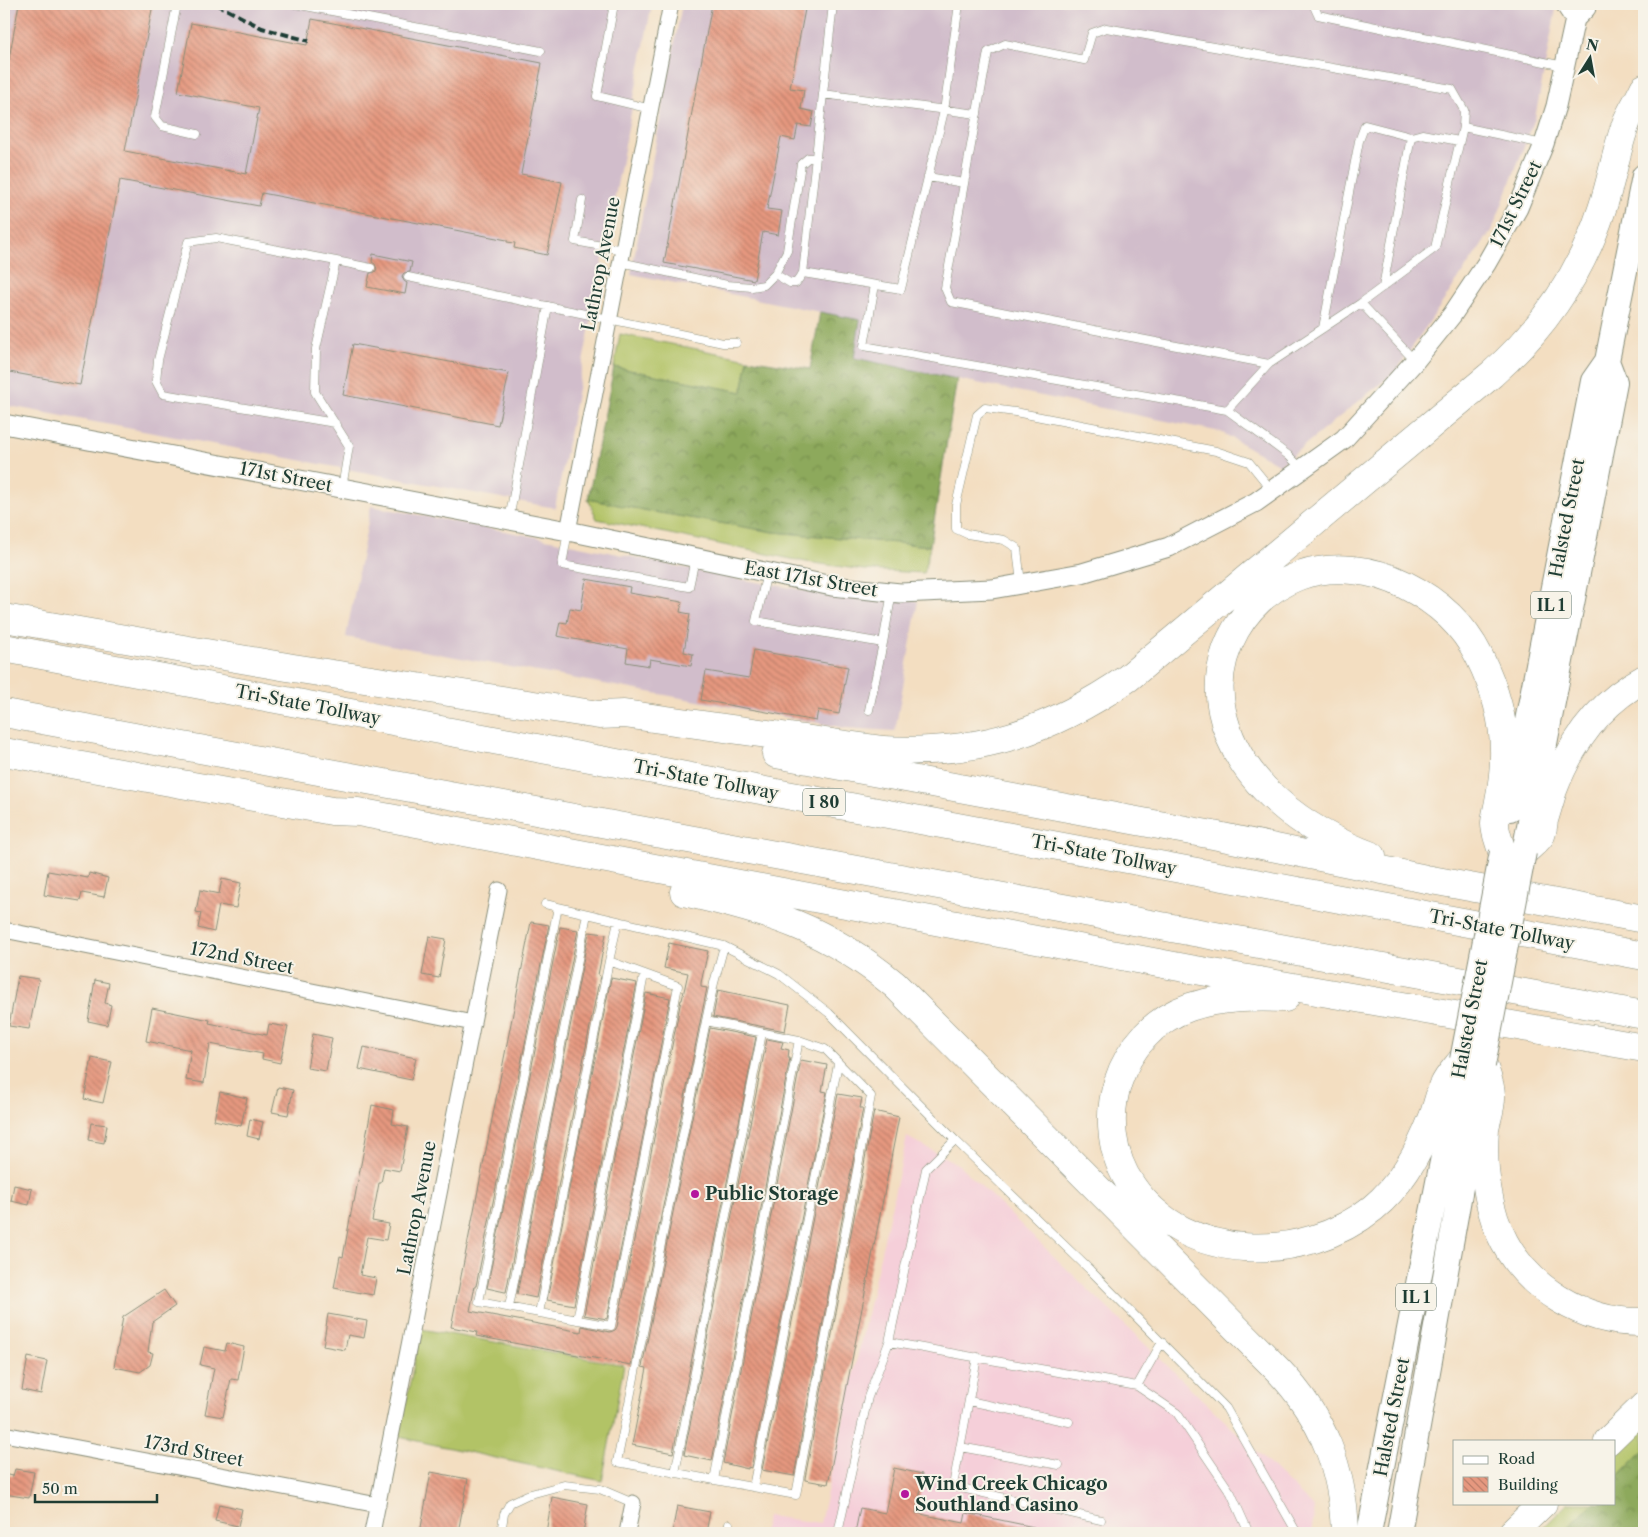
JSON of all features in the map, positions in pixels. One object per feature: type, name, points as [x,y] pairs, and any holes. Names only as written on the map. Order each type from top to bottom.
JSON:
[{"type":"highway","points":[[4,618],[303,670],[599,715],[624,714],[862,747],[921,751],[962,748],[1005,739],[1049,723],[1093,702],[1128,678],[1492,374],[1528,339],[1562,296],[1588,247],[1603,208],[1627,122],[1644,88]]},
{"type":"highway","points":[[1446,882],[1427,870],[1386,861],[1353,848],[1308,824],[1278,803],[1248,770],[1234,746],[1224,722],[1221,709],[1220,684],[1223,657],[1234,632],[1250,610],[1284,582],[1307,574],[1329,570],[1345,570],[1381,575],[1398,581],[1424,595],[1459,625],[1485,667],[1492,686],[1500,720],[1504,756],[1500,796],[1494,825],[1513,852],[1541,835],[1553,791],[1579,737],[1612,700],[1644,679]]},
{"type":"highway","name":"Tri-State Tollway","points":[[4,648],[1644,956]]},
{"type":"highway","points":[[4,713],[1644,1015]]},
{"type":"highway","points":[[599,715],[622,726],[926,780],[1213,834],[1446,882],[1644,919]]},
{"type":"highway","points":[[4,752],[332,811],[358,812],[1180,967],[1539,1028],[1644,1048]]},
{"type":"highway","points":[[332,811],[357,821],[747,906],[801,925],[826,937],[855,955],[895,985],[1294,1388],[1316,1420],[1335,1465],[1343,1498],[1345,1533]]},
{"type":"highway","points":[[1617,914],[1644,913]]},
{"type":"highway","points":[[1416,1007],[1382,1007],[1290,998],[1241,999],[1206,1002],[1190,1007],[1165,1020],[1146,1035],[1132,1053],[1121,1072],[1114,1093],[1111,1123],[1114,1143],[1120,1164],[1131,1185],[1147,1204],[1168,1221],[1194,1235],[1223,1244],[1238,1247],[1268,1248],[1300,1244],[1327,1235],[1363,1216],[1397,1184],[1426,1135],[1444,1084],[1473,1063],[1491,1095],[1485,1130],[1487,1187],[1495,1220],[1508,1248],[1516,1260],[1539,1285],[1568,1304],[1602,1318],[1644,1322]]},
{"type":"highway","points":[[1539,1028],[1560,1041],[1601,1050],[1644,1063]]},
{"type":"highway","points":[[1609,1440],[1644,1406]]},
{"type":"highway","points":[[1512,1533],[1542,1504]]},
{"type":"main road","name":"Halsted Street","points":[[1369,1533],[1473,1063],[1513,852],[1593,381],[1607,361],[1644,176]]},
{"type":"main road","name":"Halsted Street","points":[[1399,1533],[1473,1063]]},
{"type":"street","name":"Lathrop Avenue","points":[[568,530],[671,4]]},
{"type":"street","name":"171st Street","points":[[1412,364],[1452,315],[1486,264],[1518,208],[1544,144],[1556,106],[1566,66],[1570,11],[1586,8],[1586,4]]},
{"type":"street","name":"East 171st Street","points":[[568,530],[832,586],[892,592],[992,589],[1082,573],[1169,547],[1256,502],[1344,439],[1412,364]]},
{"type":"street","name":"171st Street","points":[[4,424],[568,530]]},
{"type":"street","name":"Lathrop Avenue","points":[[372,1533],[499,890]]},
{"type":"street","name":"172nd Street","points":[[4,930],[473,1023]]},
{"type":"street","name":"173rd Street","points":[[4,1434],[378,1505]]},
{"type":"street","points":[[627,1533],[633,1503]]},
{"type":"lane","points":[[177,4],[155,117],[162,126],[197,134]]},
{"type":"lane","points":[[295,4],[541,51]]},
{"type":"lane","points":[[614,4],[597,96],[651,109]]},
{"type":"lane","points":[[775,274],[790,283],[796,283],[803,273],[834,4]]},
{"type":"lane","points":[[803,273],[901,289],[944,110],[959,4]]},
{"type":"lane","points":[[1313,4],[1318,15],[1566,66]]},
{"type":"lane","points":[[1227,410],[1269,364],[1361,303],[1435,248],[1463,127],[1464,110],[1452,89],[1106,28],[1092,33],[1084,60],[1005,44],[988,52],[945,288],[951,302],[1269,364]]},
{"type":"lane","points":[[823,94],[976,114]]},
{"type":"lane","points":[[1323,328],[1359,141],[1365,125],[1411,137],[1422,134],[1460,141]]},
{"type":"lane","points":[[1463,127],[1544,144]]},
{"type":"lane","points":[[1383,287],[1411,137]]},
{"type":"lane","points":[[582,200],[575,241],[727,285],[752,287],[764,285],[775,274],[788,250],[801,164],[808,158],[815,158]]},
{"type":"lane","points":[[928,177],[964,183]]},
{"type":"lane","points":[[335,423],[163,394],[156,381],[158,360],[188,242],[216,238],[371,268]]},
{"type":"lane","points":[[336,262],[316,349],[315,392],[349,446],[342,488]]},
{"type":"lane","points":[[408,277],[722,343],[736,343]]},
{"type":"lane","points":[[874,285],[864,346],[1227,410],[1288,455],[1302,470]]},
{"type":"lane","points":[[1361,303],[1412,364]]},
{"type":"lane","points":[[509,520],[548,306]]},
{"type":"lane","points":[[1020,584],[1017,548],[1004,540],[967,534],[956,529],[956,505],[977,415],[985,408],[1015,412],[1216,451],[1249,462],[1272,491]]},
{"type":"lane","points":[[568,530],[562,565],[689,587],[695,557]]},
{"type":"lane","points":[[767,572],[756,622],[882,643]]},
{"type":"lane","points":[[869,710],[892,592]]},
{"type":"lane","points":[[545,904],[724,946],[778,974],[829,1013],[955,1140],[1090,1270],[1226,1408],[1297,1533]]},
{"type":"lane","points":[[558,907],[479,1302],[611,1326],[678,986],[609,961]]},
{"type":"lane","points":[[509,1307],[587,914]]},
{"type":"lane","points":[[538,1313],[618,922]]},
{"type":"lane","points":[[706,1021],[799,1040],[825,1049],[871,1096],[796,1495],[617,1462],[706,1021],[724,946]]},
{"type":"lane","points":[[576,1320],[644,975]]},
{"type":"lane","points":[[676,1472],[762,1033]]},
{"type":"lane","points":[[714,1480],[799,1040]]},
{"type":"lane","points":[[753,1487],[838,1064]]},
{"type":"lane","points":[[838,1533],[868,1397],[889,1342],[926,1169],[955,1140]]},
{"type":"lane","points":[[889,1342],[1137,1386],[1177,1413],[1230,1492],[1249,1533]]},
{"type":"lane","points":[[1137,1386],[1162,1342]]},
{"type":"lane","points":[[978,1357],[953,1486],[1101,1520]]},
{"type":"lane","points":[[969,1401],[1069,1422]]},
{"type":"lane","points":[[960,1447],[1059,1465]]},
{"type":"lane","points":[[500,1533],[504,1514],[510,1503],[528,1495],[564,1485],[600,1489],[633,1503]]},
{"type":"lane","points":[[727,1533],[729,1524]]},
{"type":"shaded area","points":[[4,4],[652,4],[555,508],[4,405]]},
{"type":"shaded area","points":[[682,4],[1557,4],[1535,118],[1493,228],[1396,371],[1280,465],[1221,432],[853,358],[860,320],[631,274]]},
{"type":"shaded area","points":[[371,506],[536,537],[733,578],[850,598],[918,601],[895,731],[846,728],[346,637]]},
{"type":"shaded area","points":[[907,1137],[959,1165],[1315,1508],[1311,1533],[764,1533],[767,1516],[820,1523]]},
{"type":"green space","points":[[820,312],[860,320],[854,358],[957,379],[930,546],[774,532],[588,499],[614,367],[742,392],[748,359],[810,369]]},
{"type":"green space","points":[[620,334],[748,359],[742,392],[614,367]]},
{"type":"green space","points":[[588,499],[774,532],[930,546],[924,573],[864,570],[806,562],[597,519]]},
{"type":"green space","points":[[421,1329],[624,1365],[602,1481],[399,1437]]},
{"type":"green space","points":[[1644,1429],[1644,1450],[1616,1479],[1616,1456]]},
{"type":"green space","points":[[1644,1450],[1644,1533],[1563,1533],[1592,1504],[1616,1504],[1616,1479]]},
{"type":"green space","points":[[1567,1504],[1592,1504],[1563,1533],[1538,1533]]},
{"type":"building","points":[[19,4],[153,4],[125,151],[246,174],[259,108],[178,92],[191,23],[307,45],[312,19],[542,63],[521,174],[562,182],[547,255],[514,248],[515,243],[507,242],[507,240],[262,193],[259,206],[120,180],[80,385],[4,371],[4,86]]},
{"type":"building","points":[[712,4],[806,4],[790,88],[804,90],[801,109],[814,112],[811,127],[798,125],[795,140],[781,137],[767,209],[782,211],[778,235],[763,232],[754,280],[664,263]]},
{"type":"building","points":[[373,254],[412,262],[410,272],[404,273],[402,276],[407,283],[405,294],[367,287],[370,273],[375,272],[377,269],[372,262]]},
{"type":"building","points":[[353,344],[509,373],[498,425],[343,395]]},
{"type":"building","points":[[586,579],[630,587],[629,593],[682,602],[680,612],[690,614],[684,652],[693,654],[691,666],[650,659],[649,666],[626,662],[628,649],[557,636],[560,622],[567,623],[570,608],[581,610]]},
{"type":"building","points":[[754,650],[848,667],[839,714],[818,710],[816,721],[701,700],[706,671],[749,678]]},
{"type":"building","points":[[48,871],[88,878],[89,873],[108,878],[104,897],[82,893],[80,901],[44,895]]},
{"type":"building","points":[[222,879],[241,883],[236,908],[219,905],[214,932],[198,928],[201,913],[196,912],[200,890],[219,894]]},
{"type":"building","points":[[531,922],[549,925],[470,1311],[581,1332],[582,1326],[610,1332],[617,1327],[681,1000],[688,973],[664,968],[669,943],[708,951],[701,983],[701,987],[707,988],[631,1365],[476,1336],[477,1332],[451,1327]]},
{"type":"building","points":[[560,927],[578,930],[505,1292],[487,1288]]},
{"type":"building","points":[[589,932],[606,934],[598,975],[600,976],[536,1298],[517,1294]]},
{"type":"building","points":[[429,936],[446,939],[439,978],[422,975]]},
{"type":"building","points":[[18,976],[39,979],[29,1029],[9,1026]]},
{"type":"building","points":[[611,978],[637,983],[574,1305],[547,1300]]},
{"type":"building","points":[[95,980],[109,983],[105,1003],[111,1005],[107,1025],[88,1021]]},
{"type":"building","points":[[718,990],[790,1005],[785,1031],[713,1017]]},
{"type":"building","points":[[646,993],[670,998],[607,1319],[584,1315]]},
{"type":"building","points":[[152,1008],[210,1020],[209,1023],[267,1035],[269,1024],[288,1027],[280,1063],[262,1059],[263,1054],[210,1044],[204,1083],[186,1080],[191,1050],[146,1041]]},
{"type":"building","points":[[710,1028],[756,1037],[673,1453],[632,1445],[647,1368],[642,1367]]},
{"type":"building","points":[[313,1034],[332,1038],[326,1071],[307,1068]]},
{"type":"building","points":[[767,1039],[783,1042],[781,1048],[789,1050],[788,1058],[790,1058],[712,1461],[684,1455]]},
{"type":"building","points":[[364,1047],[416,1058],[411,1080],[359,1069]]},
{"type":"building","points":[[92,1058],[112,1062],[103,1103],[84,1099]]},
{"type":"building","points":[[801,1060],[827,1065],[822,1091],[827,1092],[751,1468],[748,1467],[748,1469],[723,1463]]},
{"type":"building","points":[[278,1087],[293,1090],[288,1115],[272,1112]]},
{"type":"building","points":[[220,1092],[247,1098],[241,1126],[214,1120]]},
{"type":"building","points":[[838,1094],[862,1098],[860,1108],[863,1108],[794,1476],[762,1470]]},
{"type":"building","points":[[372,1105],[394,1110],[392,1124],[408,1127],[400,1171],[384,1168],[381,1183],[379,1183],[372,1221],[389,1224],[386,1240],[367,1237],[360,1275],[376,1278],[373,1295],[334,1288],[340,1256],[343,1257]]},
{"type":"building","points":[[874,1111],[899,1117],[828,1484],[805,1480],[805,1478]]},
{"type":"building","points":[[250,1119],[263,1122],[259,1139],[247,1136]]},
{"type":"building","points":[[91,1123],[107,1125],[104,1143],[88,1140]]},
{"type":"building","points":[[14,1185],[32,1189],[29,1205],[11,1201]]},
{"type":"building","points":[[164,1290],[175,1306],[152,1322],[148,1352],[153,1353],[150,1365],[140,1372],[114,1367],[123,1317]]},
{"type":"building","points":[[328,1314],[367,1321],[364,1338],[348,1335],[345,1350],[323,1346]]},
{"type":"building","points":[[227,1343],[244,1347],[238,1380],[231,1379],[223,1417],[205,1414],[214,1368],[200,1365],[204,1347],[225,1351]]},
{"type":"building","points":[[28,1357],[47,1361],[41,1394],[22,1390]]},
{"type":"building","name":"Wind Creek Chicago Southland Casino","points":[[894,1468],[922,1474],[921,1480],[923,1480],[916,1513],[964,1523],[966,1513],[1034,1527],[1033,1533],[855,1533],[860,1508],[885,1513]]},
{"type":"building","points":[[15,1469],[34,1472],[29,1498],[4,1494],[4,1474],[13,1476]]},
{"type":"building","points":[[431,1472],[468,1479],[458,1533],[420,1533]]},
{"type":"building","points":[[552,1497],[588,1504],[583,1533],[546,1533]]},
{"type":"building","points":[[219,1504],[242,1509],[238,1526],[215,1521]]},
{"type":"building","points":[[677,1506],[710,1512],[706,1533],[672,1533]]},
{"type":"railway","points":[[216,4],[262,28],[309,41]]},
{"type":"place","name":"Public Storage","points":[[695,1194]]},
{"type":"place","name":"Wind Creek Chicago Southland Casino","points":[[905,1494]]}]
